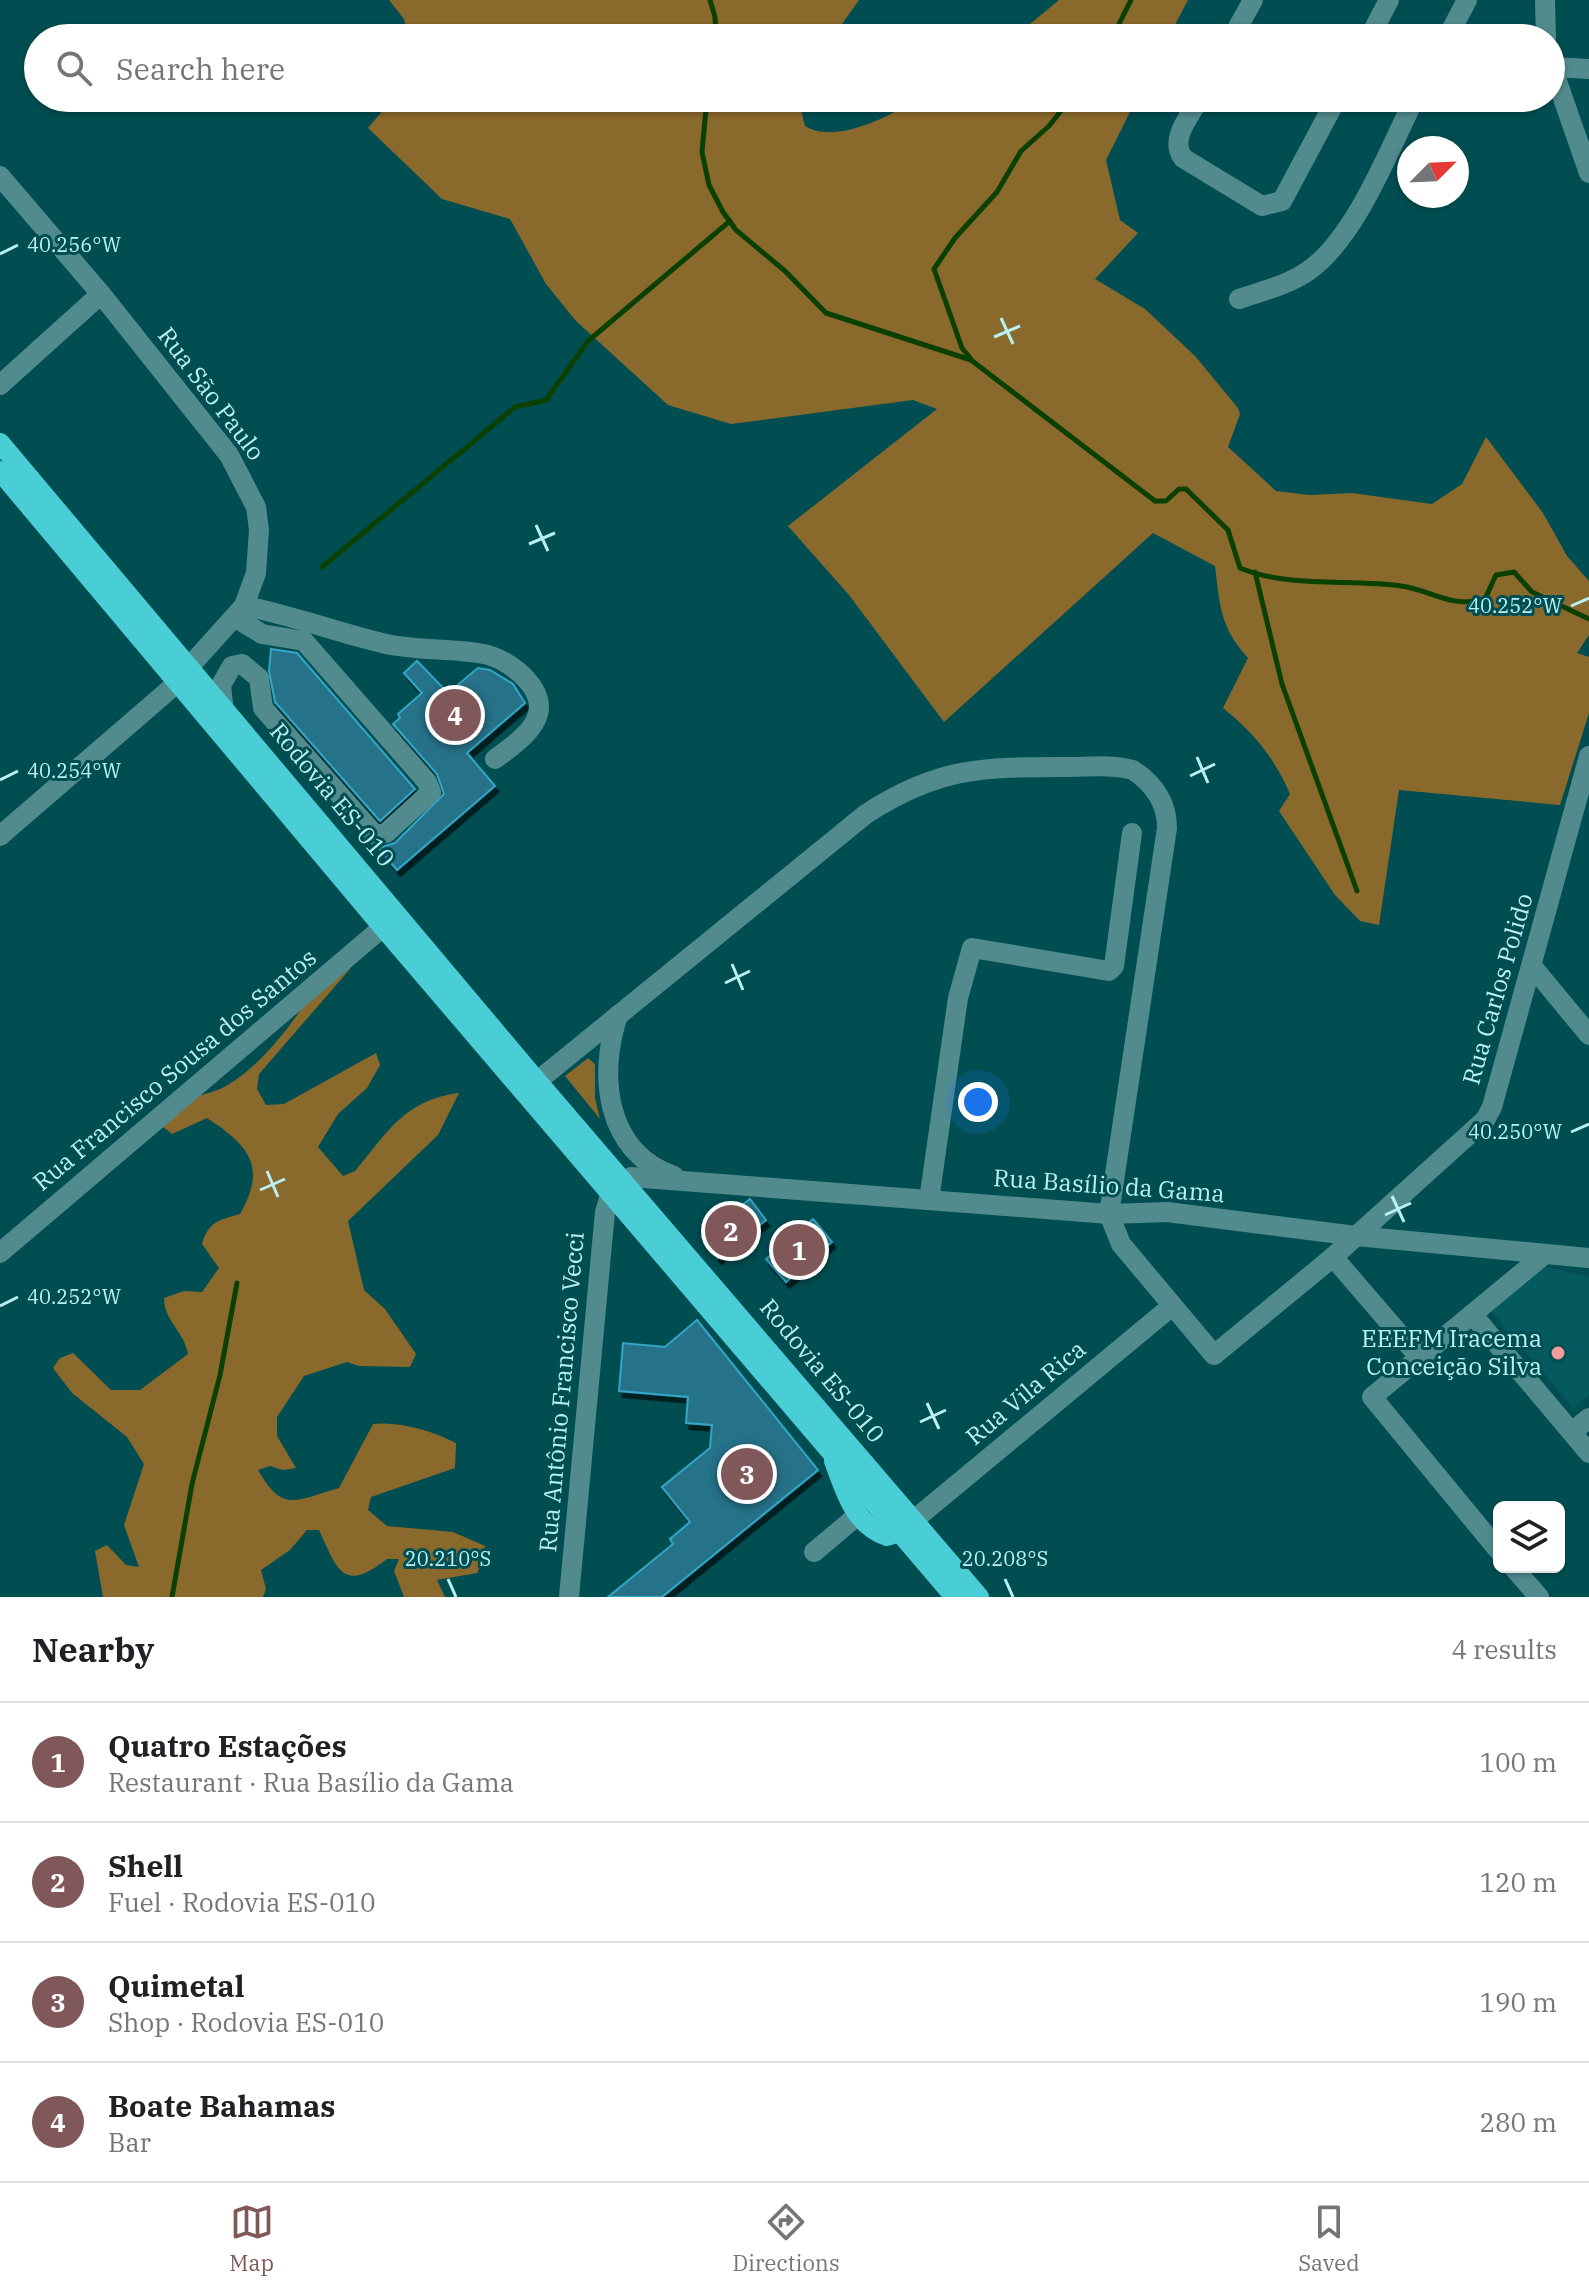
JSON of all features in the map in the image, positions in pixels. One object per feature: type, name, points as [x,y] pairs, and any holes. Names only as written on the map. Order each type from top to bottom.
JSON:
[{"type":"main road","name":"Rodovia ES-010","points":[[0,443],[223,704],[531,1087]]},
{"type":"main road","name":"Rodovia ES-010","points":[[0,471],[383,927],[618,1186],[907,1526],[955,1597]]},
{"type":"main road","name":"Rodovia ES-010","points":[[618,1186],[828,1446],[979,1597]]},
{"type":"main road","points":[[828,1446],[858,1515],[881,1534],[907,1526]]},
{"type":"street","points":[[1240,24],[1253,0]]},
{"type":"street","points":[[1376,24],[1389,0]]},
{"type":"street","points":[[1454,24],[1467,0]]},
{"type":"street","points":[[1545,0],[1546,24]]},
{"type":"street","points":[[1565,67],[1589,69]]},
{"type":"street","points":[[1565,104],[1589,173]]},
{"type":"street","points":[[1193,112],[1177,144],[1183,158],[1262,206],[1282,201],[1330,112]]},
{"type":"street","points":[[1239,299],[1290,281],[1322,260],[1338,241],[1364,198],[1408,112]]},
{"type":"street","name":"Rua São Paulo","points":[[0,176],[101,294],[229,455],[246,482],[256,507],[259,530],[256,573],[240,612],[190,666]]},
{"type":"street","points":[[0,385],[101,294]]},
{"type":"street","points":[[223,704],[223,679],[232,666],[242,664],[259,678],[263,708],[375,835],[386,833],[431,792],[427,782],[304,641],[262,634],[240,612]]},
{"type":"street","points":[[240,612],[412,649],[484,654],[519,671],[538,692],[541,705],[534,723],[519,742],[495,759]]},
{"type":"street","points":[[0,836],[177,683]]},
{"type":"street","name":"Rua Carlos Polido","points":[[1172,1306],[1214,1355],[1333,1257],[1485,1120],[1532,966],[1589,756]]},
{"type":"street","points":[[531,1087],[866,814],[913,786],[956,772],[985,768],[1133,770],[1158,793],[1167,816],[1167,828],[1109,1214],[1121,1244],[1172,1306]]},
{"type":"street","points":[[929,1200],[958,998],[972,948],[1109,971],[1114,966],[1132,833]]},
{"type":"street","name":"Rua Francisco Sousa dos Santos","points":[[0,1253],[383,927]]},
{"type":"street","points":[[1532,966],[1589,1035]]},
{"type":"street","points":[[618,1015],[607,1070],[613,1116],[621,1132],[645,1161],[684,1180]]},
{"type":"street","name":"Rua Basílio da Gama","points":[[618,1186],[633,1177],[1109,1214],[1167,1212],[1356,1236],[1589,1258]]},
{"type":"street","name":"Rua Antônio Francisco Vecci","points":[[569,1597],[605,1212],[618,1186]]},
{"type":"street","points":[[1493,1544],[1372,1397],[1545,1254]]},
{"type":"street","points":[[1333,1257],[1420,1358]]},
{"type":"street","name":"Rua Vila Rica","points":[[907,1526],[1172,1306]]},
{"type":"street","points":[[1472,1314],[1589,1453]]},
{"type":"street","points":[[1572,1432],[1589,1418]]},
{"type":"street","points":[[814,1552],[858,1515]]},
{"type":"street","points":[[1518,1573],[1539,1597]]},
{"type":"shaded area","points":[[389,0],[859,0],[842,24],[405,24]]},
{"type":"shaded area","points":[[1059,0],[1188,0],[1175,24],[1030,24]]},
{"type":"shaded area","points":[[381,112],[802,112],[805,126],[832,132],[863,126],[895,112],[1130,112],[1106,160],[1120,220],[1138,233],[1095,279],[1145,309],[1195,356],[1238,408],[1240,414],[1228,447],[1276,491],[1310,495],[1352,493],[1432,504],[1462,484],[1486,437],[1543,513],[1567,556],[1589,581],[1589,635],[1577,653],[1589,657],[1589,713],[1560,805],[1399,790],[1379,925],[1360,921],[1335,895],[1279,811],[1290,794],[1270,757],[1254,736],[1223,708],[1248,658],[1227,626],[1220,605],[1215,566],[1153,533],[944,722],[849,595],[788,526],[937,409],[913,400],[731,424],[668,405],[576,321],[546,284],[510,219],[442,199],[368,128]]},
{"type":"shaded area","points":[[337,955],[350,957],[350,969],[259,1074],[257,1089],[266,1105],[284,1104],[376,1053],[380,1065],[367,1088],[338,1114],[318,1147],[343,1176],[355,1171],[388,1131],[411,1110],[440,1097],[459,1093],[438,1135],[348,1221],[364,1290],[385,1309],[416,1354],[410,1367],[359,1366],[347,1362],[304,1376],[277,1417],[277,1436],[296,1468],[283,1470],[270,1466],[258,1470],[275,1493],[283,1498],[301,1499],[339,1488],[373,1424],[405,1426],[437,1435],[456,1443],[455,1468],[371,1497],[368,1510],[387,1526],[453,1532],[485,1546],[484,1559],[477,1573],[437,1580],[445,1597],[404,1597],[394,1571],[399,1559],[387,1559],[360,1575],[351,1576],[337,1566],[319,1530],[307,1530],[290,1550],[261,1570],[266,1589],[263,1597],[103,1597],[95,1551],[107,1545],[126,1565],[139,1567],[124,1525],[144,1464],[127,1437],[72,1393],[53,1368],[60,1358],[73,1353],[111,1390],[140,1390],[188,1354],[167,1313],[164,1298],[184,1291],[202,1292],[219,1268],[202,1244],[204,1237],[215,1223],[240,1214],[248,1197],[253,1170],[243,1148],[207,1118],[172,1134],[162,1126],[172,1099],[217,1090],[248,1071],[290,1025]]},
{"type":"shaded area","points":[[588,1058],[595,1064],[595,1098],[600,1119],[565,1076]]},
{"type":"shaded area","name":"EEEFM Iracema Conceição Silva","points":[[1542,1266],[1589,1277],[1589,1395],[1573,1408],[1491,1311]]},
{"type":"building","points":[[271,649],[297,653],[415,789],[380,821],[275,702],[269,671]]},
{"type":"building","points":[[417,661],[448,693],[478,668],[490,670],[513,684],[525,703],[467,753],[495,786],[397,870],[378,848],[395,843],[444,794],[437,774],[393,724],[400,718],[398,714],[422,693],[404,673]]},
{"type":"building","points":[[750,1199],[766,1220],[718,1258],[702,1237]]},
{"type":"building","points":[[813,1219],[832,1242],[786,1282],[766,1259]]},
{"type":"building","points":[[697,1320],[818,1470],[662,1597],[608,1597],[673,1544],[670,1539],[690,1522],[662,1487],[710,1448],[712,1425],[686,1423],[688,1397],[619,1391],[623,1343],[665,1347]]},
{"type":"waterway","points":[[710,0],[715,24]]},
{"type":"waterway","points":[[1119,24],[1131,0]]},
{"type":"waterway","points":[[706,112],[702,152],[709,185],[723,212],[736,230],[785,271],[826,313],[971,360],[1155,501],[1166,501],[1179,489],[1186,489],[1228,530],[1240,568],[1299,581],[1401,586],[1462,602],[1485,599],[1496,575],[1514,572],[1532,592],[1589,619]]},
{"type":"waterway","points":[[971,359],[962,348],[934,269],[955,238],[997,192],[1021,151],[1060,112]]},
{"type":"waterway","points":[[322,567],[515,407],[546,400],[588,341],[730,221]]},
{"type":"waterway","points":[[1255,572],[1282,684],[1357,891]]},
{"type":"waterway","points":[[172,1597],[192,1484],[220,1375],[237,1283]]},
{"type":"place","name":"Boate Bahamas","points":[[455,715]]},
{"type":"place","name":"Shell","points":[[731,1231]]},
{"type":"place","name":"Quatro Estações","points":[[799,1250]]},
{"type":"place","name":"EEEFM Iracema Conceição Silva","points":[[1558,1353]]},
{"type":"place","name":"Quimetal","points":[[747,1474]]}]
